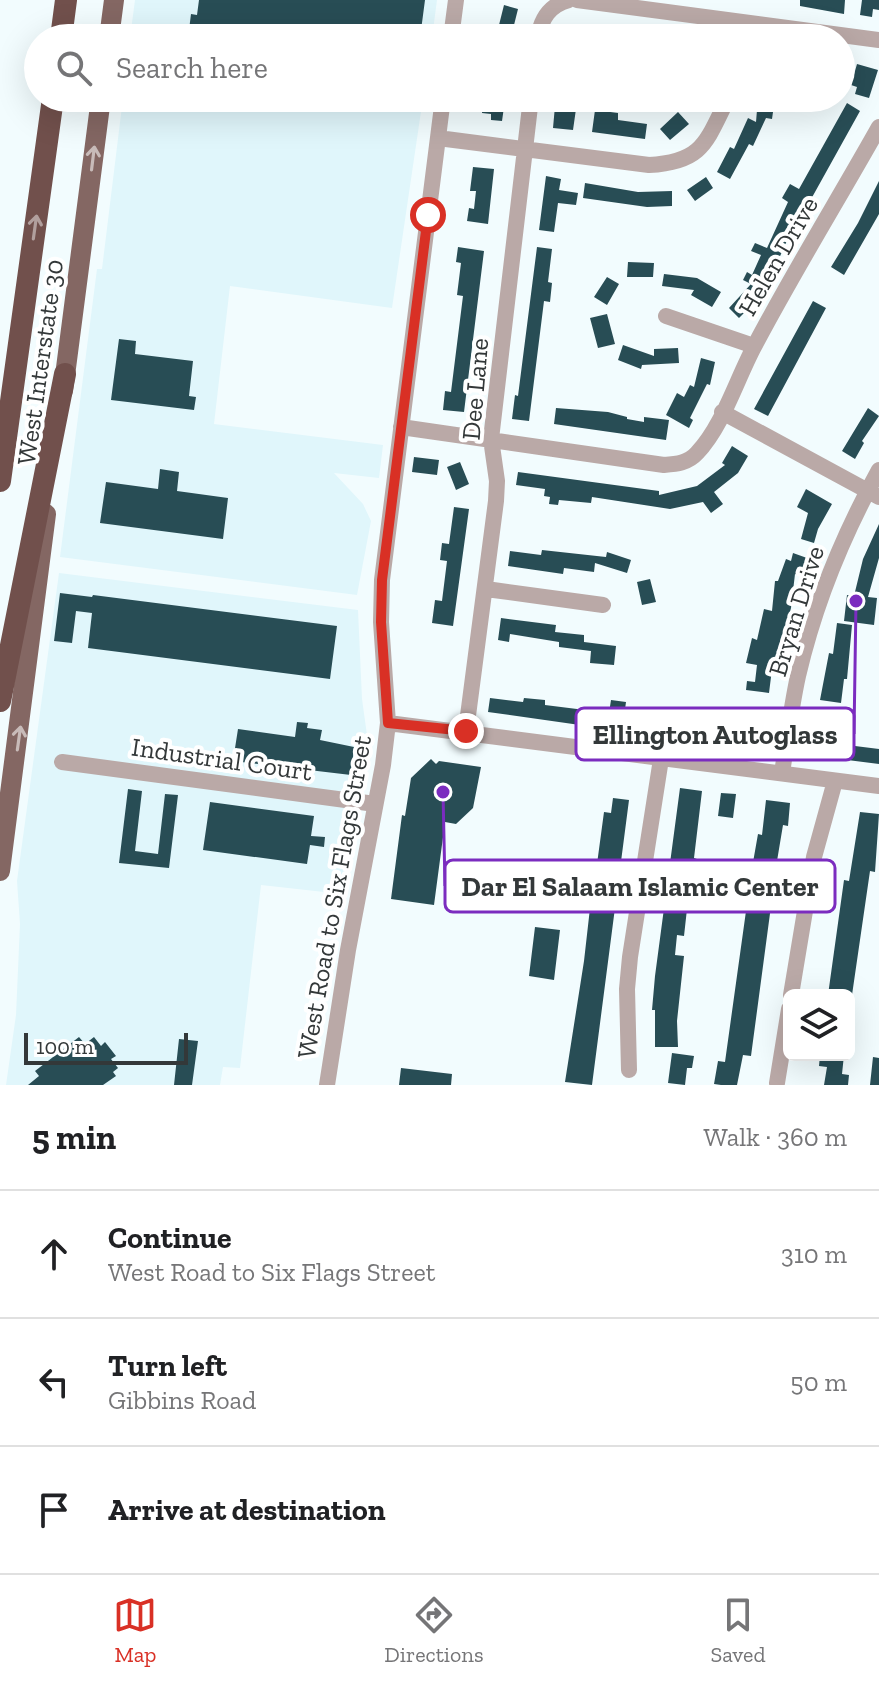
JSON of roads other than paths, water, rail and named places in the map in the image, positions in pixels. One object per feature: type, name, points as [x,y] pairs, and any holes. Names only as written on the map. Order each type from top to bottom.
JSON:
[{"type":"highway","points":[[51,24],[54,0]]},
{"type":"highway","points":[[63,24],[66,0]]},
{"type":"highway","points":[[0,481],[50,112]]},
{"type":"highway","points":[[0,701],[65,374]]},
{"type":"main road","points":[[111,24],[114,0]]},
{"type":"main road","name":"West Interstate 30","points":[[0,871],[99,112]]},
{"type":"street","points":[[453,24],[456,0]]},
{"type":"street","points":[[542,24],[552,8],[569,0]]},
{"type":"street","points":[[577,0],[712,24]]},
{"type":"street","points":[[855,38],[879,40]]},
{"type":"street","name":"West Road to Six Flags Street","points":[[327,1085],[388,723],[381,622],[382,580],[441,112]]},
{"type":"street","name":"Dee Lane","points":[[466,731],[496,501],[497,481],[491,439],[529,112]]},
{"type":"street","points":[[438,138],[649,165],[669,164],[683,161],[696,153],[707,140],[721,112]]},
{"type":"street","name":"Helen Drive","points":[[401,427],[664,465],[690,459],[700,450],[722,412],[754,346],[879,127]]},
{"type":"street","points":[[666,316],[754,346]]},
{"type":"street","points":[[722,412],[873,494]]},
{"type":"street","name":"Bryan Drive","points":[[782,773],[798,677],[813,621],[835,557],[873,494],[879,470]]},
{"type":"street","points":[[486,589],[603,605]]},
{"type":"street","points":[[388,723],[879,786]]},
{"type":"street","points":[[629,1070],[627,989],[630,957],[661,759]]},
{"type":"street","name":"Industrial Court","points":[[62,762],[375,804]]},
{"type":"street","points":[[792,989],[814,857],[835,781]]},
{"type":"street","points":[[777,1083],[783,1046]]},
{"type":"place","name":"Ellington Autoglass","points":[[856,601]]},
{"type":"place","name":"Dar El Salaam Islamic Center","points":[[443,792]]}]
